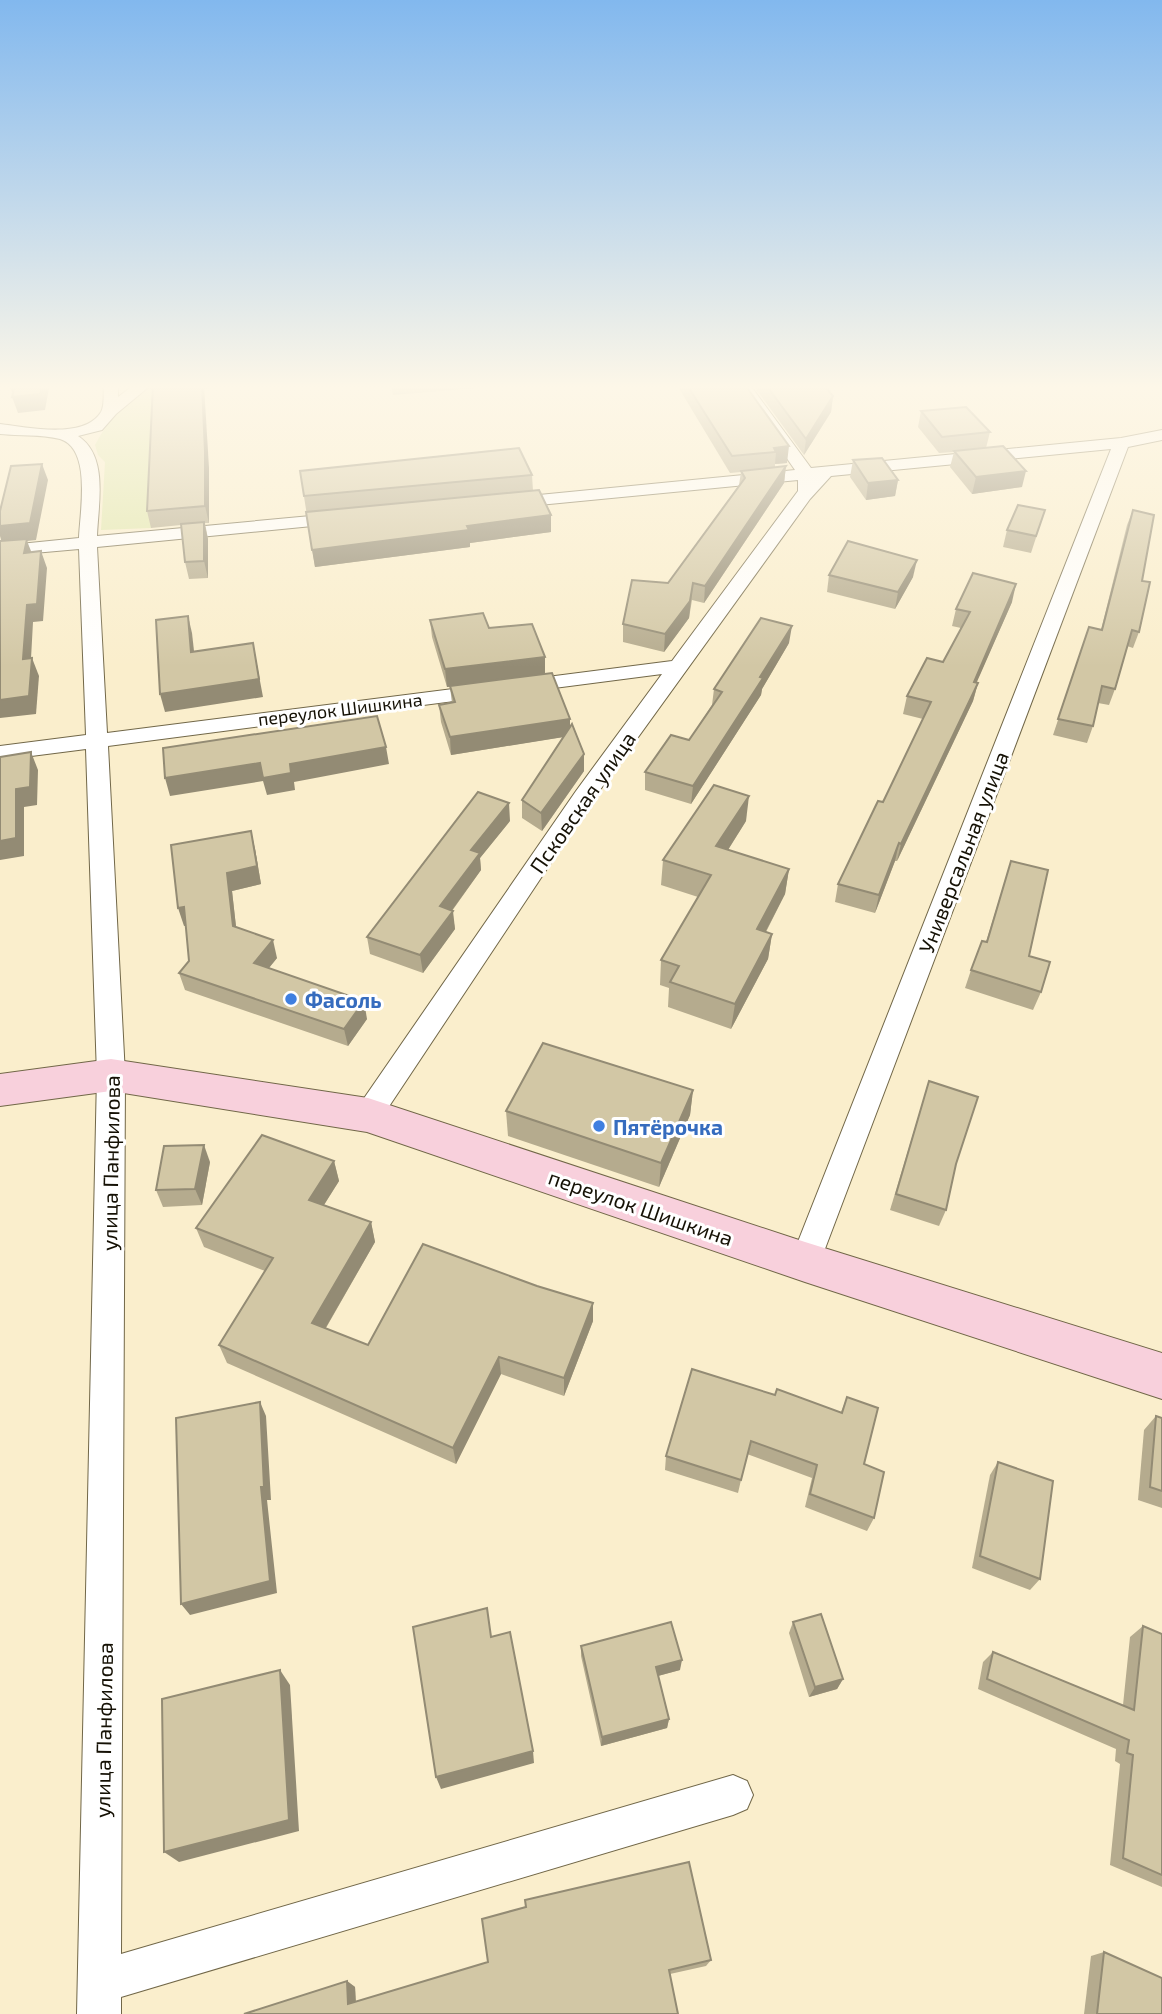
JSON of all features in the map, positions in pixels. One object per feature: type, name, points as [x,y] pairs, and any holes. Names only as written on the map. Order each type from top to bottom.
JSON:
[{"type":"main road","name":"переулок Шишкина","points":[[0,1090],[111,1075],[368,1115],[805,1262],[1162,1376]]},
{"type":"street","name":"улица Панфилова","points":[[90,479],[88,542],[95,740],[111,1075],[99,1998],[733,1795]]},
{"type":"street","points":[[489,505],[828,479]]},
{"type":"street","name":"Универсальная улица","points":[[805,1262],[1107,479]]},
{"type":"street","name":"Псковская улица","points":[[368,1115],[584,796],[812,481]]},
{"type":"street","points":[[0,551],[364,516]]},
{"type":"street","name":"переулок Шишкина","points":[[0,753],[680,666]]},
{"type":"green space","points":[[104,479],[153,479],[151,528],[101,530]]},
{"type":"building","points":[[8,479],[39,479],[30,523],[0,526],[0,511]]},
{"type":"building","points":[[149,479],[205,479],[205,506],[147,511]]},
{"type":"building","points":[[301,479],[489,479],[304,496]]},
{"type":"building","points":[[744,479],[777,479],[705,586],[693,583],[690,601],[665,634],[623,624],[632,580],[668,583]]},
{"type":"building","points":[[865,479],[898,480],[868,483]]},
{"type":"building","points":[[539,490],[551,515],[467,526],[469,530],[312,550],[306,512]]},
{"type":"building","points":[[1018,505],[1045,510],[1036,536],[1007,530]]},
{"type":"building","points":[[1133,510],[1154,515],[1142,581],[1150,582],[1139,632],[1132,630],[1115,689],[1102,686],[1093,726],[1058,719],[1089,627],[1102,630]]},
{"type":"building","points":[[204,522],[204,561],[185,562],[181,524]]},
{"type":"building","points":[[27,539],[24,553],[41,551],[37,604],[27,605],[23,659],[32,658],[29,696],[0,700],[0,541]]},
{"type":"building","points":[[848,541],[917,560],[898,592],[829,575]]},
{"type":"building","points":[[973,573],[1016,584],[974,682],[978,683],[901,844],[899,843],[879,895],[838,884],[878,801],[883,802],[931,702],[907,696],[927,658],[943,662],[970,612],[956,609]]},
{"type":"building","points":[[483,613],[489,628],[532,624],[545,657],[445,669],[430,620]]},
{"type":"building","points":[[188,616],[191,652],[253,643],[259,679],[160,694],[156,620]]},
{"type":"building","points":[[761,618],[792,626],[760,677],[763,678],[693,786],[645,772],[671,735],[689,740],[722,692],[714,689]]},
{"type":"building","points":[[552,673],[570,719],[450,737],[439,705],[455,702],[450,686]]},
{"type":"building","points":[[377,716],[386,747],[290,764],[291,773],[263,778],[260,763],[165,778],[163,748]]},
{"type":"building","points":[[572,724],[584,754],[541,813],[522,800]]},
{"type":"building","points":[[31,752],[30,787],[16,789],[16,838],[0,841],[0,757]]},
{"type":"building","points":[[714,785],[749,796],[716,846],[789,869],[757,929],[772,934],[735,1004],[670,982],[679,966],[661,960],[711,875],[663,860]]},
{"type":"building","points":[[478,792],[509,803],[471,850],[480,853],[440,906],[453,911],[420,955],[367,937]]},
{"type":"building","points":[[251,831],[257,866],[227,873],[233,926],[273,940],[254,963],[364,1001],[344,1029],[179,973],[189,961],[184,907],[178,908],[171,845]]},
{"type":"building","points":[[1011,861],[1048,870],[1029,956],[1050,962],[1041,992],[971,970],[982,941],[987,942]]},
{"type":"building","name":"Пятёрочка","points":[[543,1043],[693,1090],[661,1163],[506,1111]]},
{"type":"building","points":[[929,1081],[978,1097],[956,1164],[946,1210],[896,1194]]},
{"type":"building","points":[[262,1135],[334,1161],[309,1200],[371,1222],[312,1323],[368,1345],[423,1244],[537,1286],[593,1303],[564,1378],[499,1357],[453,1448],[219,1345],[273,1258],[196,1228]]},
{"type":"building","points":[[204,1145],[195,1189],[156,1190],[164,1146]]},
{"type":"building","points":[[692,1369],[775,1395],[777,1389],[842,1413],[847,1397],[878,1408],[864,1464],[884,1472],[874,1518],[810,1494],[817,1465],[751,1441],[741,1480],[666,1456]]},
{"type":"building","points":[[260,1402],[264,1487],[261,1487],[270,1581],[181,1604],[176,1418]]},
{"type":"building","points":[[1156,1416],[1162,1418],[1162,1491],[1150,1487]]},
{"type":"building","points":[[998,1462],[1053,1481],[1040,1579],[980,1556]]},
{"type":"building","points":[[487,1608],[491,1637],[510,1632],[533,1751],[436,1777],[413,1627]]},
{"type":"building","points":[[821,1614],[843,1679],[815,1687],[793,1622]]},
{"type":"building","points":[[671,1622],[682,1660],[656,1667],[669,1719],[602,1737],[581,1646]]},
{"type":"building","points":[[1143,1626],[1162,1634],[1162,1875],[1123,1858],[1133,1755],[1127,1753],[1129,1740],[987,1679],[993,1652],[1134,1710]]},
{"type":"building","points":[[280,1670],[289,1820],[164,1852],[162,1699]]},
{"type":"building","points":[[689,1862],[711,1960],[669,1970],[678,2014],[244,2014],[347,1981],[348,2004],[488,1962],[482,1919],[526,1907],[525,1900]]},
{"type":"building","points":[[1104,1952],[1162,1978],[1162,2014],[1097,2014]]},
{"type":"place","name":"Фасоль","points":[[291,999]]},
{"type":"place","name":"Пятёрочка","points":[[599,1126]]}]
